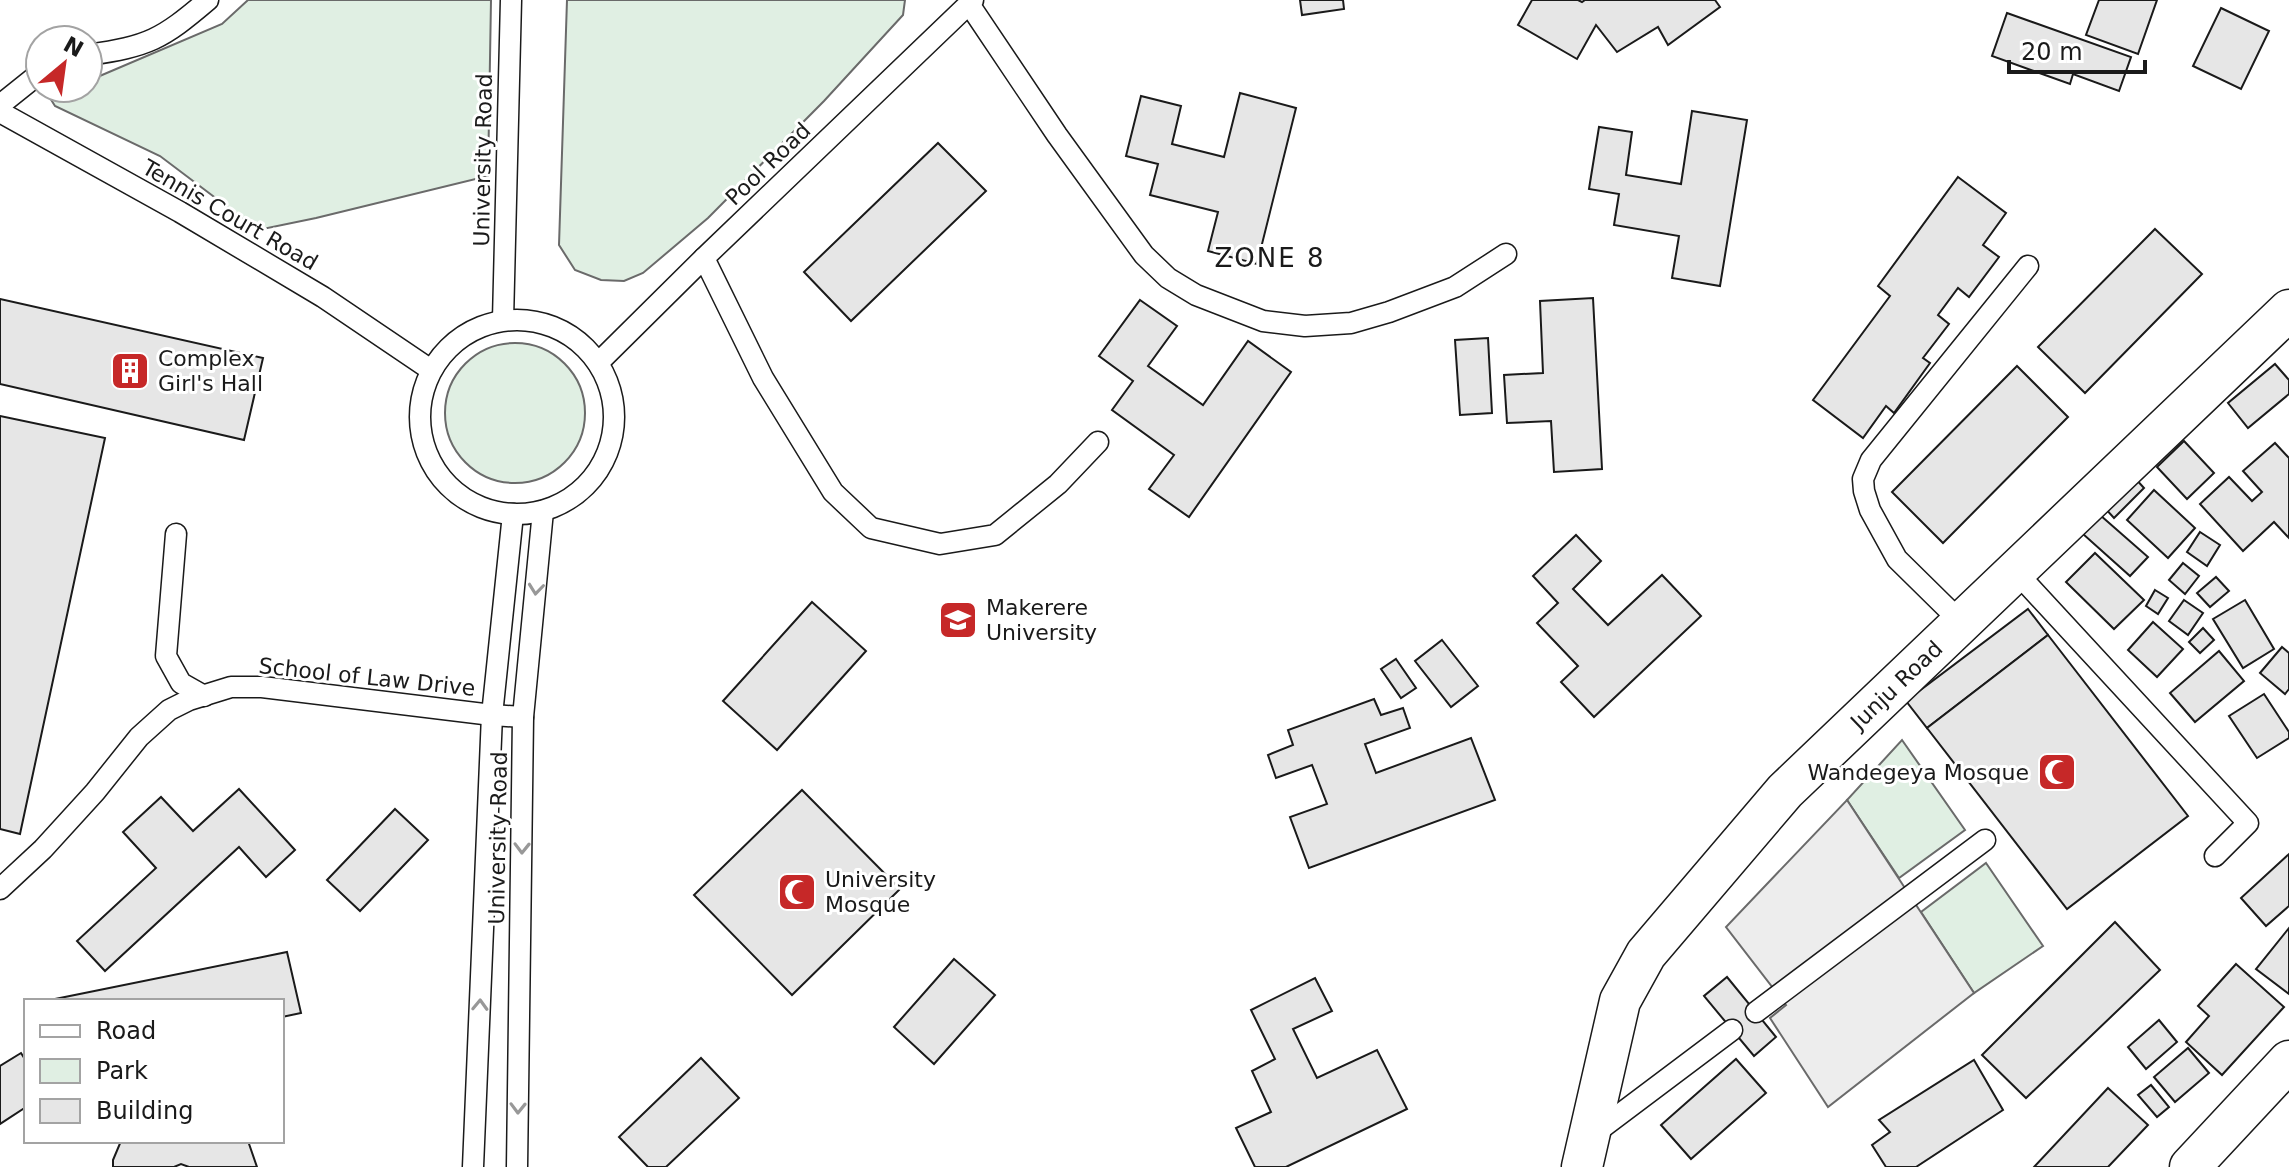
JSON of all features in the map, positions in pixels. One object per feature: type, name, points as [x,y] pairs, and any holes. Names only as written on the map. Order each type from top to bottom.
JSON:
[{"type":"street","name":"Junju Road","points":[[1585,1152],[1620,1001],[1646,954],[1785,791],[2289,310]]},
{"type":"street","points":[[2190,1167],[2289,1061]]},
{"type":"lane","points":[[104,53],[126,50],[157,39],[175,29],[208,0]]},
{"type":"lane","name":"University Road","points":[[503,320],[511,0]]},
{"type":"lane","points":[[971,2],[1057,135],[1144,255],[1168,278],[1196,295],[1263,321],[1305,326],[1351,323],[1455,287],[1506,254]]},
{"type":"lane","name":"Pool Road","points":[[598,363],[971,2]]},
{"type":"lane","points":[[0,105],[24,86]]},
{"type":"lane","name":"Tennis Court Road","points":[[0,112],[180,212],[310,289],[431,370]]},
{"type":"lane","points":[[704,258],[763,378],[833,492],[871,528],[940,544],[995,535],[1058,484],[1098,442]]},
{"type":"lane","points":[[1962,623],[1897,559],[1870,510],[1863,479],[1871,460],[2028,266]]},
{"type":"lane","points":[[503,320],[531,321],[557,328],[580,343],[598,363],[612,391],[615,422],[609,451],[594,478],[571,499],[543,511],[513,514],[485,509],[460,496],[439,476],[425,452],[419,425],[421,396],[431,370],[449,346],[474,329],[503,320]]},
{"type":"lane","name":"University Road","points":[[517,1167],[523,717],[543,511]]},
{"type":"lane","name":"University Road","points":[[473,1167],[492,715],[513,514]]},
{"type":"lane","points":[[176,534],[166,656],[181,683],[204,696]]},
{"type":"lane","points":[[2016,572],[2248,823],[2215,856]]},
{"type":"lane","name":"School of Law Drive","points":[[0,889],[43,849],[139,737],[169,710],[189,700],[231,687],[262,687],[523,717]]},
{"type":"lane","points":[[1756,1012],[1985,840]]},
{"type":"lane","points":[[1585,1152],[1732,1030]]},
{"type":"green space","points":[[248,0],[491,0],[488,176],[258,230],[160,156],[54,104],[104,104],[104,74],[222,24]]},
{"type":"green space","points":[[567,0],[905,0],[903,15],[824,101],[708,218],[643,273],[624,281],[601,280],[575,270],[559,245]]},
{"type":"green space","points":[[515,343],[542,349],[564,364],[579,386],[585,413],[579,440],[564,462],[542,477],[515,483],[488,477],[466,462],[451,440],[445,413],[451,386],[466,364],[488,349]]},
{"type":"green space","points":[[1902,740],[1965,830],[1899,878],[1847,800]]},
{"type":"green space","points":[[1986,863],[2043,946],[1974,993],[1921,912]]},
{"type":"shaded area","points":[[1847,800],[1974,993],[1828,1107],[1770,1018],[1786,1005],[1726,927]]},
{"type":"building","points":[[1300,0],[1343,0],[1344,9],[1302,15]]},
{"type":"building","points":[[1532,0],[1715,0],[1720,7],[1668,45],[1658,27],[1617,52],[1596,25],[1577,59],[1518,25]]},
{"type":"building","points":[[2099,0],[2157,0],[2138,54],[2086,35]]},
{"type":"building","points":[[2221,8],[2269,31],[2241,89],[2193,66]]},
{"type":"building","points":[[2007,13],[2131,57],[2119,91],[2073,74],[2070,84],[1992,56]]},
{"type":"building","points":[[1240,93],[1296,108],[1257,264],[1208,251],[1218,212],[1150,195],[1158,164],[1126,156],[1141,96],[1181,106],[1172,144],[1224,157]]},
{"type":"building","points":[[1692,111],[1747,120],[1720,286],[1672,278],[1679,236],[1614,225],[1619,194],[1589,189],[1599,127],[1632,132],[1626,175],[1681,184]]},
{"type":"building","points":[[938,143],[986,191],[851,321],[804,272]]},
{"type":"building","points":[[1958,177],[2006,213],[1983,245],[1999,257],[1969,297],[1958,288],[1938,315],[1949,324],[1923,358],[1930,363],[1894,413],[1886,406],[1863,438],[1813,400],[1890,296],[1878,286]]},
{"type":"building","points":[[2155,229],[2202,274],[2085,393],[2038,347]]},
{"type":"building","points":[[1593,298],[1602,469],[1554,472],[1551,421],[1507,423],[1504,375],[1543,373],[1540,301]]},
{"type":"building","name":"Complex Girl's Hall","points":[[0,299],[263,358],[244,440],[0,384]]},
{"type":"building","points":[[1140,300],[1177,326],[1148,366],[1203,405],[1248,341],[1291,372],[1189,517],[1149,489],[1174,455],[1112,410],[1133,381],[1099,356]]},
{"type":"building","points":[[1488,338],[1492,413],[1460,415],[1455,340]]},
{"type":"building","points":[[2275,364],[2289,380],[2289,394],[2248,428],[2228,403]]},
{"type":"building","points":[[2017,366],[2068,417],[1943,543],[1892,492]]},
{"type":"building","points":[[0,416],[105,438],[20,834],[0,829]]},
{"type":"building","points":[[2184,441],[2214,473],[2187,499],[2157,467]]},
{"type":"building","points":[[2275,443],[2289,458],[2289,538],[2274,522],[2243,551],[2200,504],[2229,477],[2252,501],[2262,492],[2243,471]]},
{"type":"building","points":[[2134,477],[2144,488],[2114,518],[2104,507]]},
{"type":"building","points":[[2154,490],[2195,528],[2168,558],[2127,520]]},
{"type":"building","points":[[2100,515],[2148,557],[2130,576],[2083,534]]},
{"type":"building","points":[[2200,532],[2220,545],[2207,566],[2187,552]]},
{"type":"building","points":[[1576,535],[1601,561],[1573,589],[1608,625],[1662,575],[1701,616],[1594,717],[1561,682],[1578,666],[1537,623],[1558,603],[1533,576]]},
{"type":"building","points":[[2095,553],[2144,600],[2114,629],[2066,582]]},
{"type":"building","points":[[2183,563],[2199,576],[2185,594],[2169,580]]},
{"type":"building","points":[[2216,577],[2229,591],[2210,607],[2197,593]]},
{"type":"building","points":[[2155,590],[2168,598],[2158,614],[2146,606]]},
{"type":"building","points":[[2184,600],[2203,613],[2188,635],[2169,621]]},
{"type":"building","points":[[2245,600],[2274,649],[2243,668],[2213,619]]},
{"type":"building","points":[[812,602],[866,651],[777,750],[723,701]]},
{"type":"building","points":[[2028,609],[2048,635],[1927,728],[1906,701]]},
{"type":"building","points":[[2153,622],[2183,649],[2157,677],[2128,650]]},
{"type":"building","points":[[2203,628],[2214,640],[2200,653],[2189,642]]},
{"type":"building","name":"Wandegeya Mosque","points":[[2048,635],[2188,816],[2067,909],[1927,728]]},
{"type":"building","points":[[1442,640],[1478,686],[1451,707],[1415,661]]},
{"type":"building","points":[[2282,647],[2289,653],[2289,689],[2285,694],[2260,673]]},
{"type":"building","points":[[2219,651],[2244,681],[2195,722],[2170,693]]},
{"type":"building","points":[[1396,659],[1416,688],[1401,698],[1381,669]]},
{"type":"building","points":[[2264,694],[2289,732],[2289,738],[2257,758],[2229,716]]},
{"type":"building","points":[[1374,699],[1381,715],[1403,708],[1410,728],[1365,744],[1376,773],[1471,738],[1495,800],[1309,868],[1290,817],[1327,804],[1312,765],[1276,778],[1268,755],[1293,745],[1288,730]]},
{"type":"building","points":[[239,789],[295,850],[266,877],[239,847],[105,971],[77,941],[156,868],[123,832],[161,797],[193,831]]},
{"type":"building","name":"University Mosque","points":[[802,790],[900,889],[792,995],[694,895]]},
{"type":"building","points":[[395,809],[428,840],[360,911],[327,880]]},
{"type":"building","points":[[2289,854],[2289,906],[2266,926],[2241,898]]},
{"type":"building","points":[[2115,922],[2160,970],[2026,1098],[1982,1055]]},
{"type":"building","points":[[2289,928],[2289,994],[2256,969]]},
{"type":"building","points":[[287,952],[301,1013],[284,1017],[284,999],[55,999]]},
{"type":"building","points":[[954,959],[995,995],[934,1064],[894,1027]]},
{"type":"building","points":[[2236,964],[2284,1007],[2222,1075],[2186,1042],[2209,1016],[2198,1006]]},
{"type":"building","points":[[1727,977],[1776,1037],[1754,1056],[1704,996]]},
{"type":"building","points":[[1315,978],[1332,1011],[1293,1029],[1317,1078],[1377,1050],[1407,1109],[1286,1167],[1255,1167],[1236,1128],[1271,1112],[1252,1071],[1275,1059],[1251,1010]]},
{"type":"building","points":[[2159,1020],[2177,1042],[2146,1069],[2128,1047]]},
{"type":"building","points":[[2188,1048],[2209,1073],[2175,1102],[2154,1077]]},
{"type":"building","points":[[21,1053],[24,1058],[24,1108],[0,1124],[0,1066]]},
{"type":"building","points":[[701,1058],[739,1098],[666,1167],[648,1167],[619,1137]]},
{"type":"building","points":[[1736,1059],[1766,1093],[1691,1159],[1661,1125]]},
{"type":"building","points":[[1974,1060],[2003,1110],[1916,1167],[1886,1167],[1872,1145],[1890,1132],[1879,1120]]},
{"type":"building","points":[[2151,1085],[2169,1107],[2157,1117],[2138,1095]]},
{"type":"building","points":[[2108,1088],[2148,1125],[2108,1167],[2034,1167]]},
{"type":"building","points":[[120,1143],[249,1143],[257,1167],[189,1167],[181,1164],[174,1167],[113,1167]]},
{"type":"place","name":"Complex Girl's Hall","points":[[130,371]]},
{"type":"place","name":"Makerere University","points":[[958,620]]},
{"type":"place","name":"Wandegeya Mosque","points":[[2057,772]]},
{"type":"place","name":"University Mosque","points":[[797,892]]},
{"type":"district","name":"ZONE 8","points":[[1270,258]]}]
